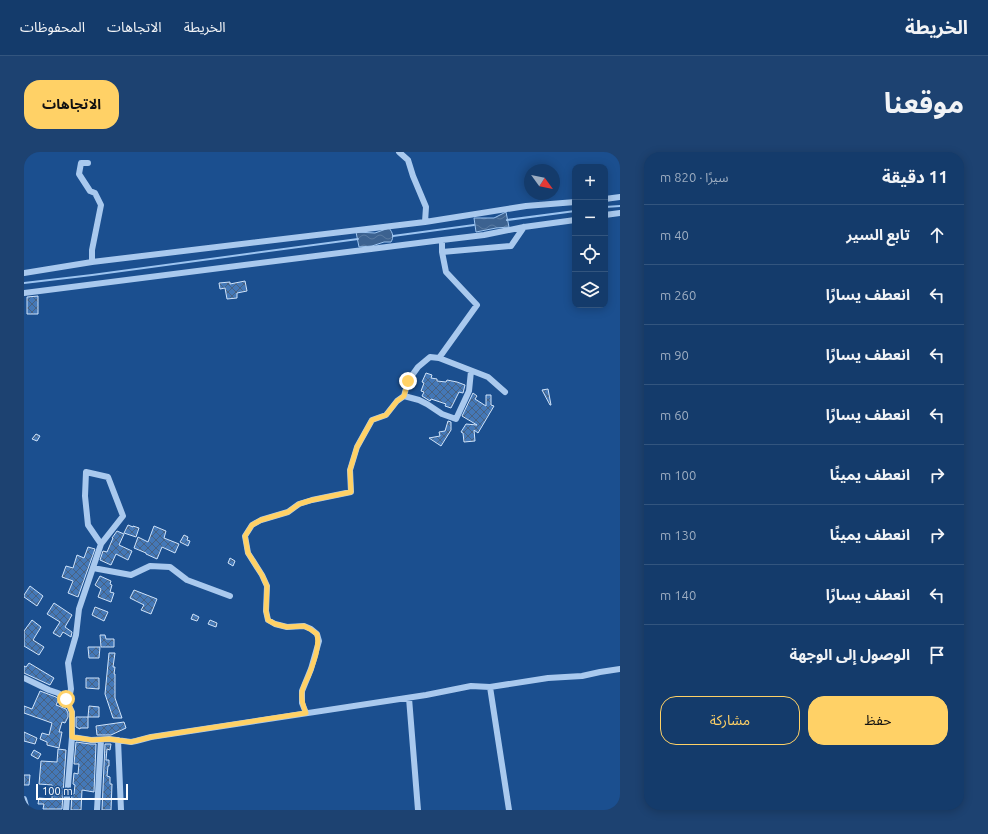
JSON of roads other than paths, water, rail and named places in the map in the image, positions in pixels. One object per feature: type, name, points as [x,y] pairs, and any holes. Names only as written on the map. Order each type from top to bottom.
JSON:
[{"type":"street","points":[[399,152],[408,160],[426,207],[425,222]]},
{"type":"street","points":[[88,163],[81,163],[79,174],[90,191],[95,192],[101,204],[92,250],[92,262]]},
{"type":"street","points":[[608,199],[620,197]]},
{"type":"street","points":[[24,273],[92,262],[425,222],[526,206],[572,202]]},
{"type":"street","points":[[608,215],[620,213]]},
{"type":"street","points":[[24,293],[484,235],[524,227],[572,220]]},
{"type":"street","points":[[442,252],[511,246],[524,227]]},
{"type":"street","points":[[439,358],[477,305],[446,272],[442,252],[442,240]]},
{"type":"street","points":[[306,713],[302,703],[302,691],[316,653],[319,641],[317,634],[304,626],[287,627],[275,624],[268,620],[266,611],[267,586],[248,553],[245,536],[252,525],[261,520],[288,512],[299,504],[351,492],[350,470],[357,447],[372,420],[386,415],[397,401],[404,396],[408,381],[418,367],[430,356],[488,377],[505,392]]},
{"type":"street","points":[[404,396],[419,400],[442,414],[456,419],[469,391],[471,371]]},
{"type":"street","points":[[68,704],[71,689],[68,663],[76,635],[79,609],[101,544],[123,516],[108,476],[86,472],[85,496],[88,525],[101,544]]},
{"type":"street","points":[[93,568],[131,575],[150,566],[170,567],[187,580],[230,596]]},
{"type":"street","points":[[72,737],[92,740],[109,739],[136,741],[151,737],[409,698],[471,686],[490,687],[548,678],[582,676],[620,669]]},
{"type":"street","points":[[24,678],[58,693],[66,699],[72,712],[72,737],[66,810]]},
{"type":"street","points":[[490,687],[509,810]]},
{"type":"street","points":[[409,698],[418,810]]},
{"type":"street","points":[[97,810],[101,740]]},
{"type":"street","points":[[118,740],[121,810]]},
{"type":"street","points":[[24,799],[27,810]]},
{"type":"water","points":[[506,212],[509,227],[476,232],[474,218],[494,218]]},
{"type":"water","points":[[389,228],[393,235],[391,242],[359,247],[356,232],[375,233]]},
{"type":"waterway","points":[[608,207],[620,206]]},
{"type":"waterway","points":[[507,220],[572,211]]},
{"type":"waterway","points":[[393,236],[474,225]]},
{"type":"waterway","points":[[24,283],[358,239]]}]
